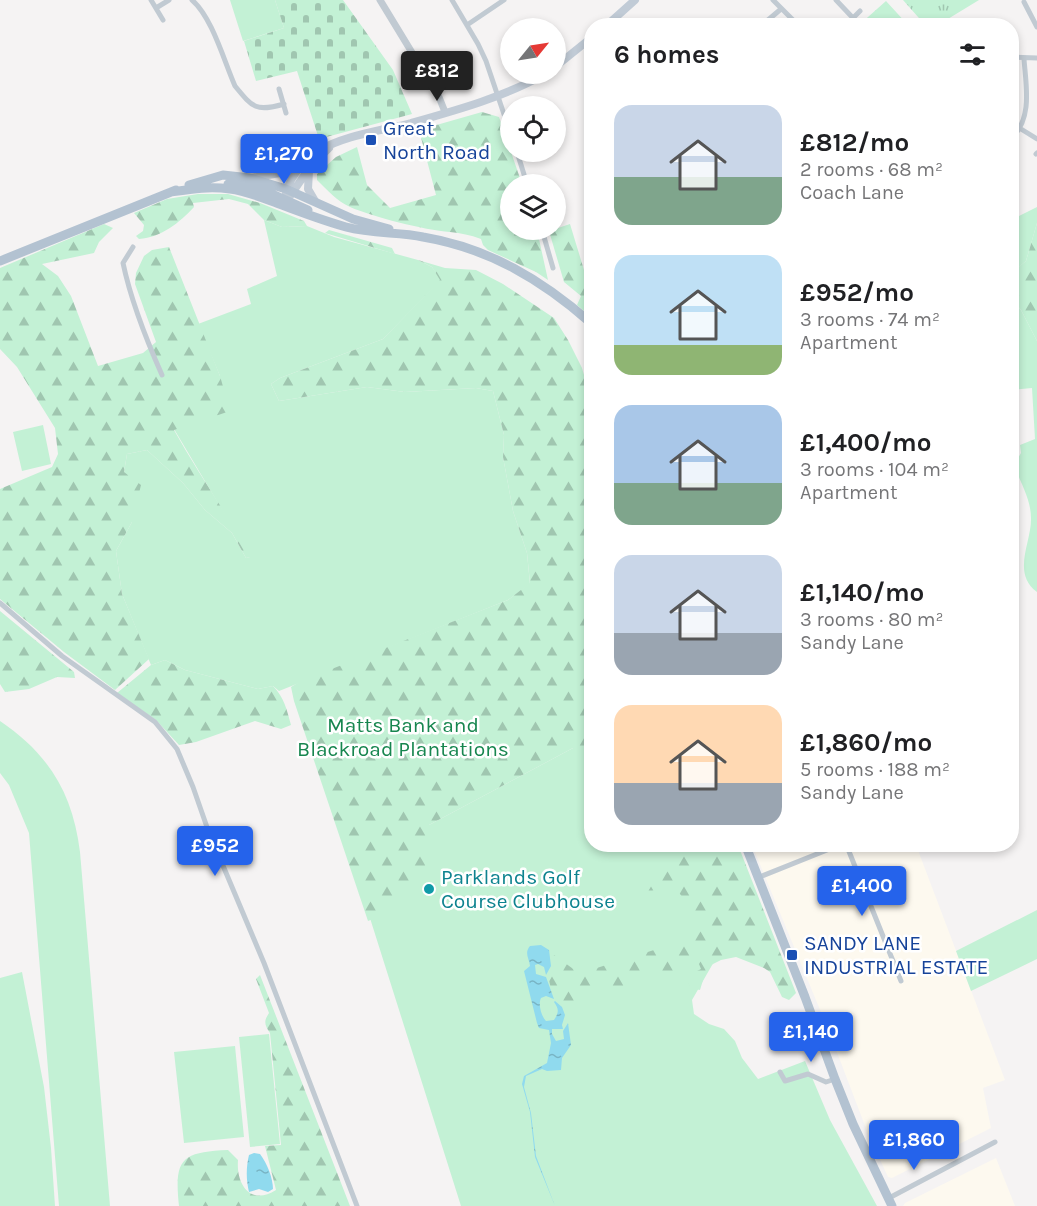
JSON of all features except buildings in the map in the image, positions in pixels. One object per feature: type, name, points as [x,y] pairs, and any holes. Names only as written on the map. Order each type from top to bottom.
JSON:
[{"type":"main road","points":[[615,18],[635,0]]},
{"type":"main road","points":[[566,58],[584,44]]},
{"type":"main road","points":[[289,193],[316,151],[335,143],[498,96],[527,84]]},
{"type":"main road","points":[[0,261],[171,192],[219,176],[250,178],[280,173],[308,163]]},
{"type":"main road","points":[[308,163],[308,189],[316,203]]},
{"type":"main road","points":[[250,178],[353,219],[453,244],[482,254],[526,273],[565,300],[584,318]]},
{"type":"main road","points":[[171,192],[222,184],[240,184],[289,193],[337,224]]},
{"type":"main road","points":[[204,187],[229,188],[368,232],[413,235]]},
{"type":"main road","points":[[748,852],[853,1124],[890,1202]]},
{"type":"street","points":[[151,0],[163,20]]},
{"type":"street","points":[[156,8],[169,0]]},
{"type":"street","points":[[192,0],[207,19],[235,86],[242,95],[257,108],[284,104]]},
{"type":"street","points":[[380,0],[439,97],[445,112]]},
{"type":"street","points":[[452,0],[486,61],[500,102]]},
{"type":"street","points":[[467,25],[504,0]]},
{"type":"street","points":[[773,0],[791,18]]},
{"type":"street","points":[[836,0],[852,18],[860,11]]},
{"type":"street","points":[[1024,2],[1037,27]]},
{"type":"street","points":[[770,18],[781,9]]},
{"type":"street","points":[[1023,18],[1032,15]]},
{"type":"street","points":[[1019,58],[1037,58]]},
{"type":"street","points":[[1024,59],[1026,107],[1021,129],[1037,139]]},
{"type":"street","points":[[279,89],[286,113]]},
{"type":"street","points":[[545,240],[553,268]]},
{"type":"street","points":[[134,247],[123,263],[145,336],[162,375]]},
{"type":"street","points":[[0,603],[62,656],[154,722],[177,749],[264,963],[357,1206]]},
{"type":"street","points":[[758,878],[824,852]]},
{"type":"street","points":[[847,852],[901,981]]},
{"type":"street","points":[[780,1072],[785,1081],[808,1074],[826,1082],[835,1079]]},
{"type":"street","points":[[890,1202],[995,1142]]},
{"type":"shaded area","points":[[755,852],[919,852],[1005,1080],[983,1088],[991,1128],[892,1178],[888,1177],[867,1131],[830,1034]]},
{"type":"shaded area","points":[[996,1158],[1015,1206],[903,1206],[905,1203]]},
{"type":"green space","points":[[230,0],[275,0],[284,28],[243,41]]},
{"type":"green space","points":[[275,0],[343,0],[393,70],[412,114],[319,139],[297,71],[256,81],[244,41],[284,28]]},
{"type":"green space","points":[[903,0],[979,0],[949,18],[919,18]]},
{"type":"green space","points":[[886,1],[902,18],[867,18]]},
{"type":"green space","points":[[482,112],[499,117],[500,162],[514,162],[519,174],[500,174],[500,240],[539,240],[548,280],[488,250],[481,239],[427,229],[350,207],[336,198],[317,180],[317,174],[336,157],[357,147],[367,185],[390,208],[436,195],[419,130]]},
{"type":"green space","points":[[198,194],[228,194],[260,203],[304,221],[307,226],[282,227],[264,220],[248,204],[229,199],[193,203],[194,207],[170,228],[147,238],[139,239],[136,236],[143,231],[144,225],[134,213],[167,199]]},
{"type":"green space","points":[[1037,207],[1037,223],[1026,261],[1019,267],[1019,216]]},
{"type":"green space","points":[[264,220],[282,227],[307,226],[334,237],[418,260],[432,267],[441,280],[383,339],[280,378],[271,384],[279,401],[367,387],[405,392],[476,388],[493,391],[504,435],[503,457],[513,511],[527,553],[530,584],[508,600],[279,691],[273,686],[258,689],[185,670],[165,660],[151,665],[122,594],[116,551],[132,522],[124,472],[127,454],[147,450],[183,483],[205,510],[232,533],[246,558],[250,557],[174,429],[220,376],[198,324],[251,304],[247,289],[277,276]]},
{"type":"green space","points":[[1037,223],[1037,341],[1019,308],[1019,267],[1026,261]]},
{"type":"green space","points":[[104,224],[113,228],[99,242],[94,253],[42,264],[58,276],[71,296],[98,366],[143,353],[156,342],[135,284],[136,273],[144,256],[152,250],[169,247],[220,376],[230,411],[174,430],[251,557],[246,558],[232,533],[205,510],[183,483],[147,450],[127,454],[124,472],[141,485],[132,522],[116,551],[122,594],[149,659],[115,690],[64,652],[0,599],[0,489],[52,467],[58,454],[55,428],[17,367],[0,349],[0,268]]},
{"type":"green space","points":[[570,224],[584,270],[584,311],[577,305],[581,296],[564,282],[552,240],[566,240],[566,225]]},
{"type":"green space","points":[[329,230],[392,248],[395,254],[325,233]]},
{"type":"green space","name":"Matts Bank and Blackroad Plantations","points":[[418,260],[445,268],[476,270],[503,284],[554,318],[582,368],[584,375],[584,748],[573,748],[429,825],[429,862],[385,911],[368,921],[291,687],[301,681],[508,600],[530,583],[527,553],[513,511],[503,457],[504,435],[493,391],[476,388],[405,392],[367,387],[279,401],[271,384],[280,378],[383,339],[440,280],[432,267]]},
{"type":"green space","points":[[1019,308],[1037,341],[1037,592],[1025,576],[1024,566],[1031,511],[1019,477],[1020,445],[1035,439],[1032,388],[1019,389]]},
{"type":"green space","points":[[43,425],[51,464],[22,471],[13,432]]},
{"type":"green space","points":[[0,611],[74,672],[75,678],[57,677],[29,689],[5,692],[0,684]]},
{"type":"green space","points":[[165,660],[185,670],[258,689],[273,686],[282,699],[291,725],[281,729],[255,721],[196,742],[179,745],[156,720],[117,693],[151,665]]},
{"type":"green space","points":[[0,721],[32,747],[56,777],[65,794],[77,831],[110,1206],[59,1206],[29,833],[9,785],[0,773]]},
{"type":"green space","points":[[573,748],[584,748],[584,852],[672,852],[715,960],[692,1000],[694,1014],[709,1024],[724,1029],[735,1041],[742,1058],[758,1079],[805,1061],[830,1120],[877,1206],[461,1206],[363,896],[429,852],[429,825]]},
{"type":"green space","points":[[657,852],[741,852],[796,993],[789,1000],[782,997],[770,972],[736,957],[721,960],[707,967],[700,990],[690,988],[687,976],[701,969],[697,959],[667,974],[650,976],[619,988],[586,995],[574,1001],[567,1012],[551,989],[549,980],[554,955],[576,971],[584,972],[689,939],[696,934],[693,915],[674,887],[645,890],[643,885],[647,876],[666,868]]},
{"type":"green space","points":[[1037,910],[1037,959],[971,991],[956,951]]},
{"type":"green space","points":[[22,972],[44,1087],[55,1206],[0,1206],[0,978]]},
{"type":"green space","points":[[260,975],[350,1206],[179,1206],[178,1178],[184,1161],[191,1156],[212,1151],[228,1150],[238,1160],[243,1185],[252,1194],[259,1196],[276,1190],[265,1146],[281,1145],[270,1033],[265,1023],[269,1013],[256,979]]},
{"type":"green space","points":[[269,1034],[280,1144],[250,1147],[239,1037]]},
{"type":"green space","points":[[235,1046],[244,1137],[184,1143],[174,1052]]},
{"type":"water","points":[[541,945],[549,950],[551,966],[546,975],[544,967],[535,965],[536,974],[546,977],[554,999],[546,996],[541,998],[541,1013],[546,1021],[554,1020],[558,1011],[554,1002],[562,1007],[565,1015],[563,1029],[552,1029],[552,1034],[556,1041],[564,1039],[563,1031],[568,1023],[571,1045],[562,1058],[561,1070],[542,1069],[526,1076],[524,1087],[531,1113],[536,1156],[555,1206],[535,1157],[530,1112],[522,1084],[524,1076],[547,1063],[551,1043],[549,1030],[539,1028],[537,1023],[524,971],[530,966],[528,949],[530,946]]},
{"type":"water","points":[[260,1154],[269,1171],[273,1189],[268,1192],[259,1189],[249,1192],[247,1164],[249,1155]]},
{"type":"place","name":"Great North Road","points":[[371,140]]},
{"type":"place","name":"Parklands Golf Course Clubhouse","points":[[429,889]]},
{"type":"place","name":"SANDY LANE INDUSTRIAL ESTATE","points":[[792,955]]}]
